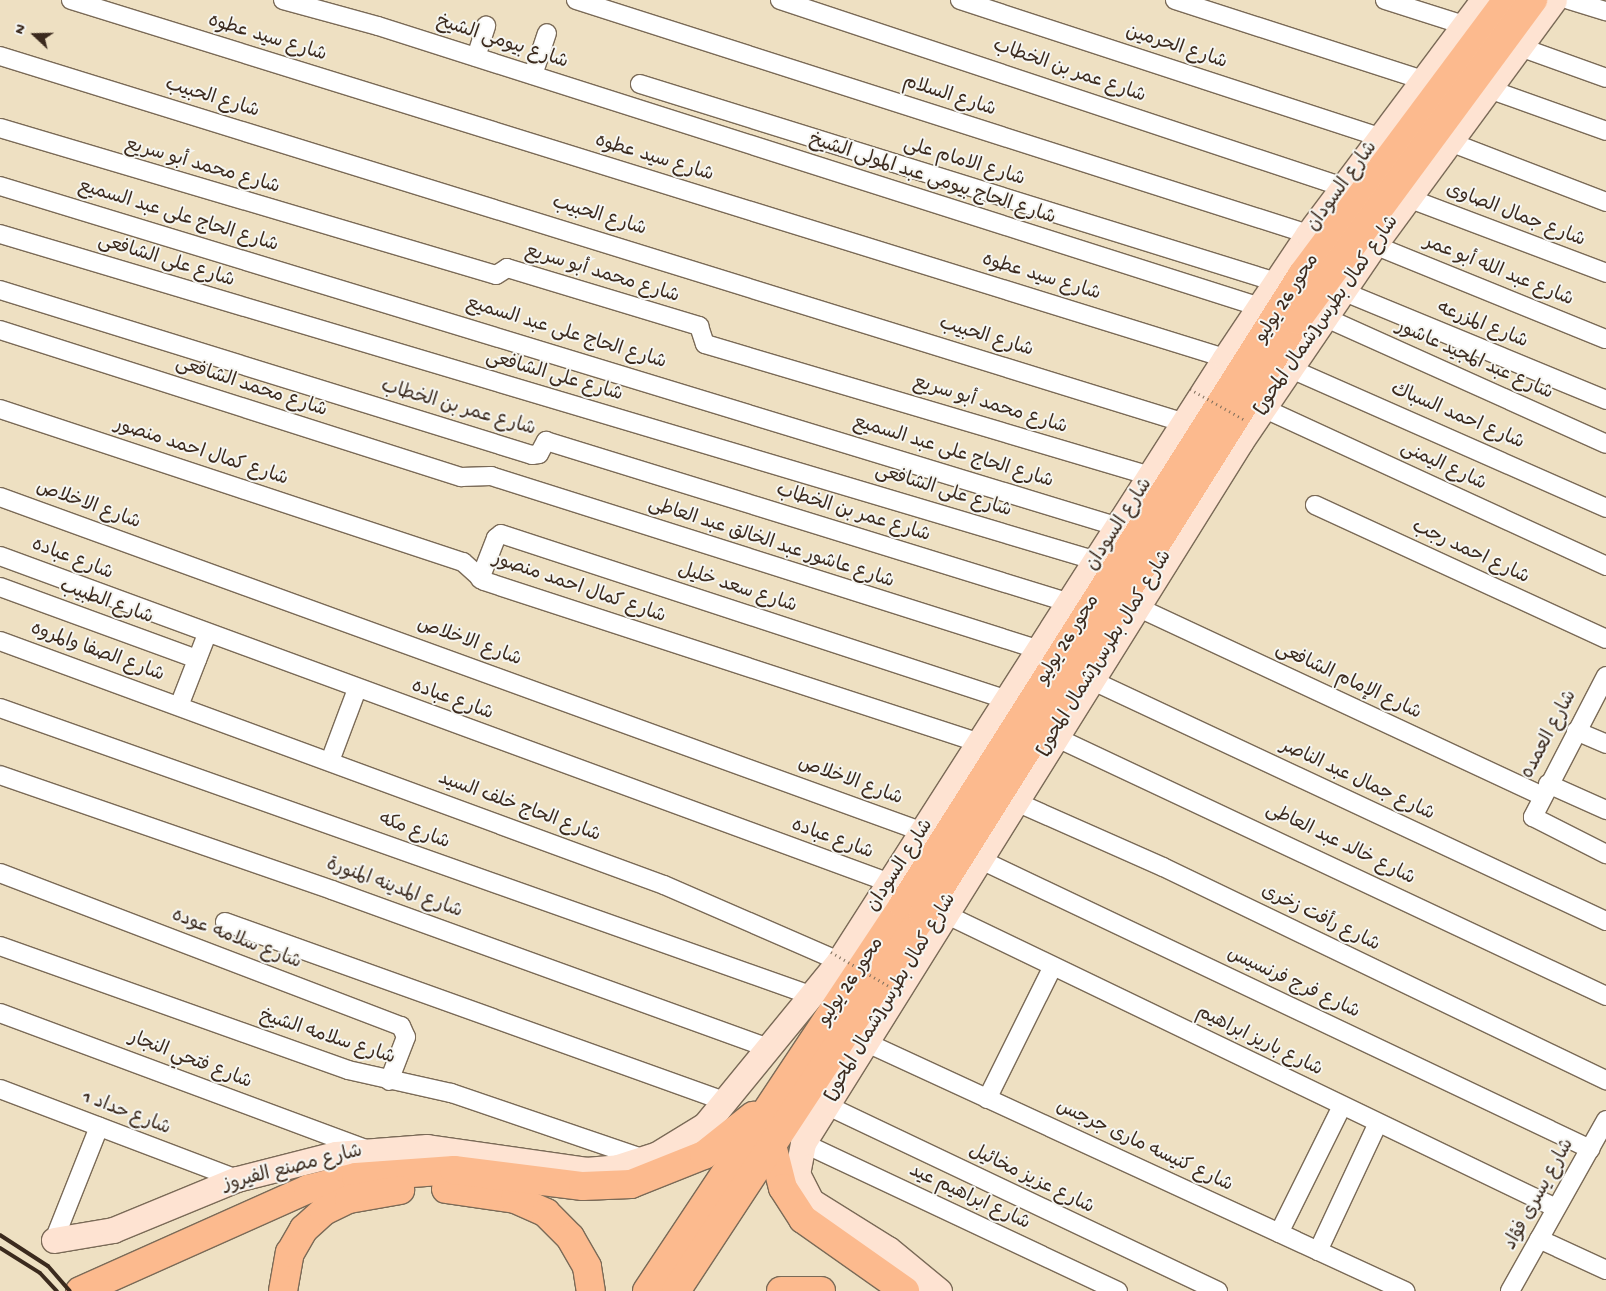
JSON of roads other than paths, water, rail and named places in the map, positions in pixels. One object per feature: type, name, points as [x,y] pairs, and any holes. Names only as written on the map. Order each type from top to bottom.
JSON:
[{"type":"highway","name":"محور 26 يوليو","points":[[647,1291],[903,905],[1280,309],[1349,209],[1507,0]]},
{"type":"highway","name":"محور 26 يوليو","points":[[676,1291],[772,1145],[1296,320],[1533,0]]},
{"type":"highway","points":[[80,1291],[160,1259],[263,1206],[308,1188],[356,1178],[454,1170],[583,1186],[631,1184],[704,1155],[773,1102]]},
{"type":"highway","points":[[772,1145],[783,1188],[802,1219],[905,1291]]},
{"type":"highway","points":[[283,1291],[290,1253],[304,1229],[324,1211],[349,1199],[415,1189],[482,1192],[515,1199],[546,1213],[570,1237],[586,1267],[591,1291]]},
{"type":"highway","points":[[781,1291],[820,1291]]},
{"type":"street","name":"شارع سيد عطوه","points":[[71,0],[1225,358]]},
{"type":"street","name":"شارع بيومى الشيخ","points":[[283,0],[476,57],[592,94]]},
{"type":"street","name":"شارع السلام","points":[[576,0],[1308,234]]},
{"type":"street","name":"شارع عمر بن الخطاب","points":[[780,0],[1343,187]]},
{"type":"street","name":"شارع الحرمين","points":[[960,0],[1380,137]]},
{"type":"street","points":[[1175,0],[1422,80]]},
{"type":"street","points":[[1385,0],[1464,24]]},
{"type":"street","name":"شارع السودان","points":[[727,1102],[813,996],[835,956],[890,883],[1119,527],[1225,358],[1308,234],[1483,0]]},
{"type":"street","name":"شارع كمال بطرس[شمال المحور]","points":[[939,1291],[888,1249],[811,1201],[798,1174],[802,1143],[1253,414],[1289,368],[1374,245],[1554,0]]},
{"type":"street","points":[[1569,0],[1606,12]]},
{"type":"street","points":[[476,57],[486,26]]},
{"type":"street","points":[[533,75],[548,33]]},
{"type":"street","points":[[1520,47],[1606,78]]},
{"type":"street","name":"شارع الحبيب","points":[[0,56],[1185,423]]},
{"type":"street","name":"شارع الامام على","points":[[640,84],[1276,282]]},
{"type":"street","points":[[1489,89],[1606,131]]},
{"type":"street","name":"شارع الحاج بيومى عبد المولى الشيخ","points":[[592,94],[1260,307]]},
{"type":"street","name":"شارع محمد أبو سريع","points":[[0,128],[496,275],[507,268],[700,327],[705,344],[1151,476]]},
{"type":"street","points":[[1450,142],[1606,202]]},
{"type":"street","name":"شارع الحاج على عبد السميع","points":[[0,186],[1119,527]]},
{"type":"street","name":"شارع جمال الصاوى","points":[[1408,198],[1606,273]]},
{"type":"street","name":"شارع على الشافعى","points":[[0,234],[1097,560]]},
{"type":"street","name":"شارع عبد الله أبو عمر","points":[[1374,245],[1606,339]]},
{"type":"street","name":"شارع عمر بن الخطاب","points":[[0,290],[532,455],[538,454],[546,442],[1070,603]]},
{"type":"street","name":"شارع المزرعه","points":[[1342,291],[1606,400]]},
{"type":"street","name":"شارع عبد المجيد عاشور","points":[[1324,317],[1606,444]]},
{"type":"street","name":"شارع محمد الشافعى","points":[[0,330],[466,478],[491,476]]},
{"type":"street","name":"شارع احمد السباك","points":[[1289,368],[1606,508]]},
{"type":"street","name":"شارع كمال احمد منصور","points":[[0,410],[463,562],[480,579],[980,743]]},
{"type":"street","name":"شارع اليمنى","points":[[1253,414],[1606,566]]},
{"type":"street","name":"شارع عاشور عبد الخالق عبد العاطى","points":[[491,476],[1040,650]]},
{"type":"street","name":"شارع الاخلاص","points":[[0,497],[923,832]]},
{"type":"street","name":"شارع احمد رجب","points":[[1315,504],[1606,639]]},
{"type":"street","name":"شارع سعد خليل","points":[[480,579],[496,538],[501,534],[1008,700]]},
{"type":"street","name":"شارع عباده","points":[[0,556],[207,634],[890,883]]},
{"type":"street","name":"شارع الطبيب","points":[[0,587],[197,659]]},
{"type":"street","name":"شارع الإمام الشافعى","points":[[1135,606],[1545,790],[1606,810]]},
{"type":"street","points":[[178,706],[207,634]]},
{"type":"street","name":"شارع الصفا والمروه","points":[[0,641],[178,706]]},
{"type":"street","name":"شارع العمده","points":[[1606,677],[1533,814],[1535,822],[1606,854]]},
{"type":"street","name":"شارع جمال عبد الناصر","points":[[1089,679],[1606,921]]},
{"type":"street","points":[[330,761],[357,689]]},
{"type":"street","name":"شارع الحاج خلف السيد","points":[[178,706],[664,885],[835,956]]},
{"type":"street","name":"شارع مكه","points":[[0,708],[813,996]]},
{"type":"street","points":[[1576,731],[1606,744]]},
{"type":"street","name":"شارع خالد عبد العاطى","points":[[1054,736],[1606,996]]},
{"type":"street","name":"شارع المدينه المنورة","points":[[0,775],[332,890],[771,1049]]},
{"type":"street","name":"شارع رأفت زخرى","points":[[1014,801],[1163,867],[1606,1080]]},
{"type":"street","name":"شارع فرج فرنسيس","points":[[977,858],[1590,1149]]},
{"type":"street","name":"شارع سلامه عوده","points":[[0,873],[401,1026],[406,1037],[389,1081]]},
{"type":"street","name":"شارع باريز ابراهيم","points":[[943,913],[1556,1208]]},
{"type":"street","points":[[225,922],[727,1102]]},
{"type":"street","name":"شارع سلامه الشيخ","points":[[0,946],[279,1047],[389,1081],[452,1093],[645,1159]]},
{"type":"street","points":[[987,1099],[1053,966]]},
{"type":"street","name":"شارع فتحي النجار","points":[[0,1012],[365,1150]]},
{"type":"street","name":"شارع كنيسه مارى جرجس","points":[[865,1042],[1405,1291]]},
{"type":"street","name":"شارع حداد 1","points":[[0,1089],[237,1179]]},
{"type":"street","name":"شارع مصنع الفيروز","points":[[54,1240],[113,1230],[237,1179],[365,1150],[442,1148],[586,1170],[645,1159],[678,1144],[727,1102]]},
{"type":"street","name":"شارع عزيز مخائيل","points":[[826,1105],[1218,1291]]},
{"type":"street","points":[[1278,1233],[1342,1106]]},
{"type":"street","name":"شارع يسرى فؤاد","points":[[1510,1291],[1606,1120]]},
{"type":"street","points":[[1318,1250],[1378,1123]]},
{"type":"street","points":[[54,1240],[99,1127]]},
{"type":"street","name":"شارع ابراهيم عيد","points":[[802,1143],[1118,1291]]},
{"type":"street","points":[[1539,1239],[1606,1270]]},
{"type":"railway","points":[[0,1235],[48,1266],[70,1291]]},
{"type":"railway","points":[[0,1248],[40,1273],[57,1291]]}]
